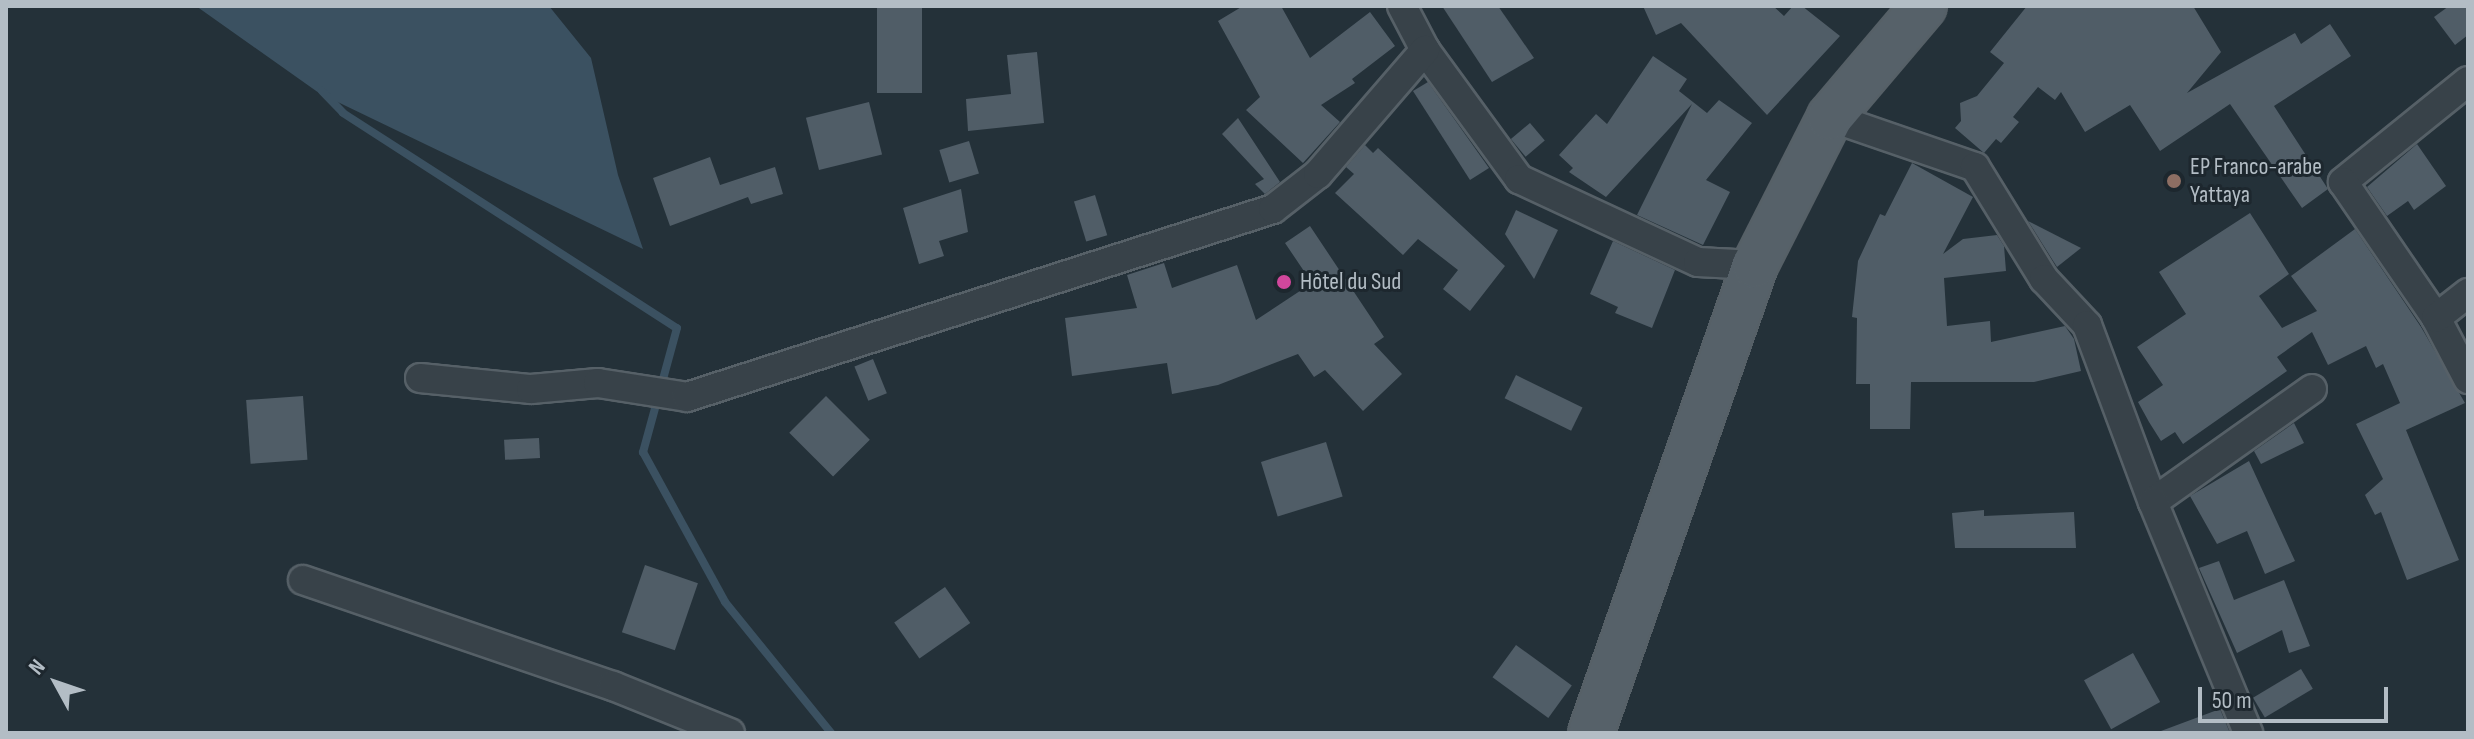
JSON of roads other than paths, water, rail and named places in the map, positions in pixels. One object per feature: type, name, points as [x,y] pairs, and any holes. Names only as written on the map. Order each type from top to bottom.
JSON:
[{"type":"main road","points":[[1591,733],[1755,265],[1830,117],[1924,6]]},
{"type":"street","points":[[1402,6],[1425,50],[1519,179],[1698,262],[1755,265]]},
{"type":"street","points":[[420,378],[531,389],[598,383],[687,397],[1273,209],[1318,174],[1425,50]]},
{"type":"street","points":[[2468,81],[2343,182],[2436,318],[2468,379]]},
{"type":"street","points":[[1830,117],[1975,167],[2044,279],[2087,325],[2153,502],[2248,733]]},
{"type":"street","points":[[2436,318],[2468,293]]},
{"type":"street","points":[[2153,502],[2312,389]]},
{"type":"street","points":[[303,580],[613,686],[730,733]]},
{"type":"water","points":[[196,6],[549,6],[591,58],[618,175],[643,249],[319,93]]},
{"type":"waterway","points":[[322,91],[343,113],[677,328],[643,452],[725,602],[831,733]]},
{"type":"place","name":"EP Franco-arabe Yattaya","points":[[2174,181]]},
{"type":"place","name":"Hôtel du Sud","points":[[1284,282]]}]
